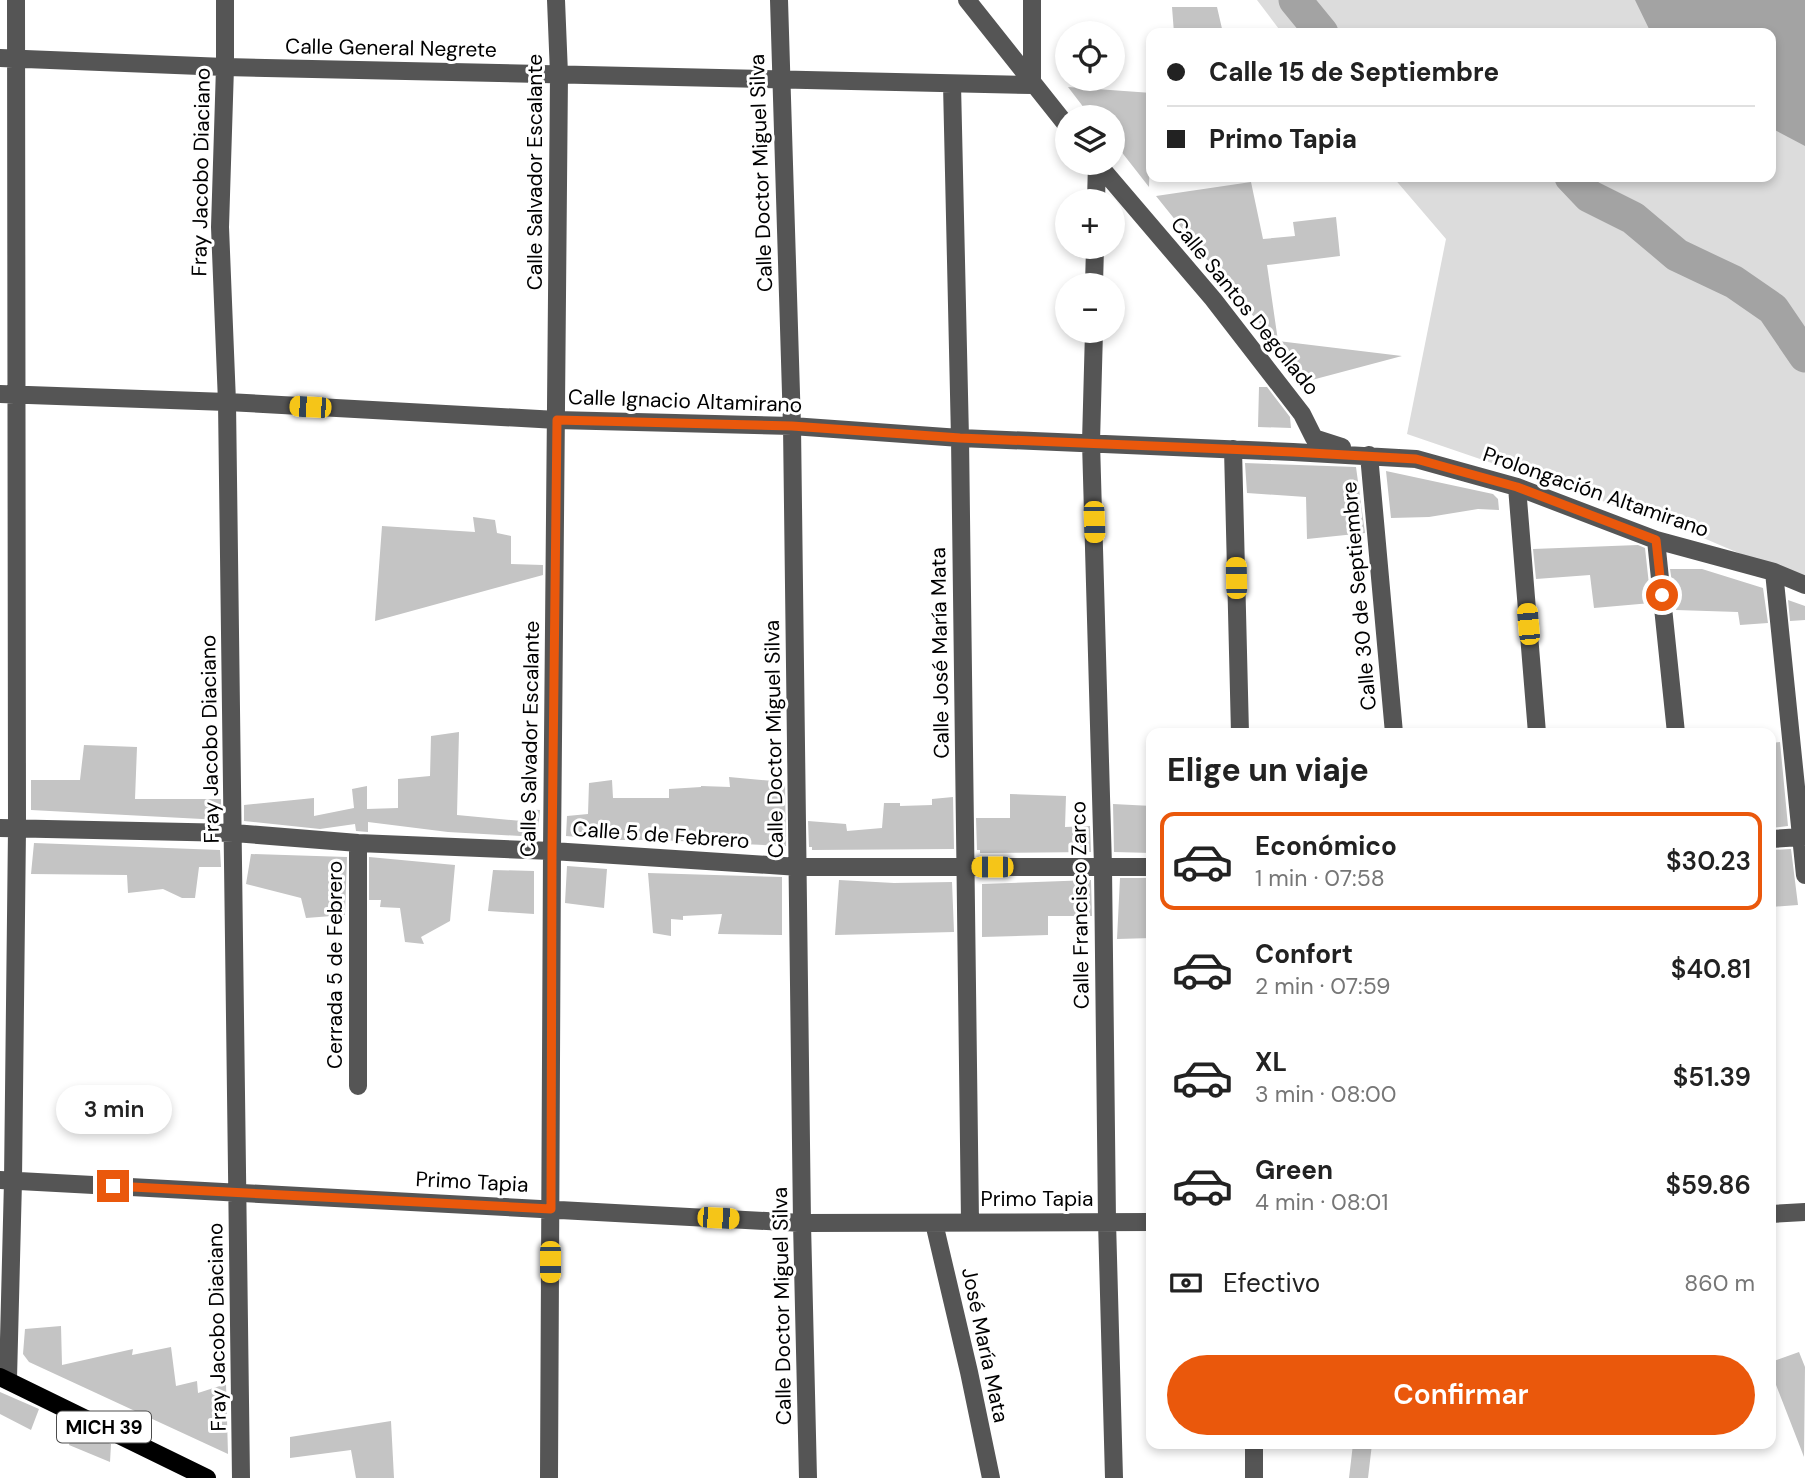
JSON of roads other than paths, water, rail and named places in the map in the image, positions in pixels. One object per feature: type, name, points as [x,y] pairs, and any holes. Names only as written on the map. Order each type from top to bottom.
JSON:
[{"type":"main road","name":"MICH 39","points":[[4,1378],[207,1478]]},
{"type":"street","points":[[4,1378],[7,1181],[8,58],[16,0]]},
{"type":"street","name":"Fray Jacobo Diaciano","points":[[225,0],[220,227],[227,402],[241,1478]]},
{"type":"street","name":"Calle Salvador Escalante","points":[[549,1478],[559,74],[556,0]]},
{"type":"street","name":"Calle Doctor Miguel Silva","points":[[779,0],[792,426],[802,1223],[808,1478]]},
{"type":"street","points":[[967,0],[1055,112]]},
{"type":"street","points":[[1032,0],[1032,85]]},
{"type":"street","name":"Calle General Negrete","points":[[8,58],[225,67],[1032,85]]},
{"type":"street","name":"Calle José María Mata","points":[[952,84],[960,438],[970,1222]]},
{"type":"street","name":"Calle Santos Degollado","points":[[1107,175],[1213,299],[1302,414],[1314,438]]},
{"type":"street","name":"Calle Francisco Zarco","points":[[1094,343],[1091,442],[1103,867],[1107,1221],[1115,1478]]},
{"type":"street","name":"Calle Ignacio Altamirano","points":[[8,395],[227,402],[557,420],[792,426],[960,438],[1369,455]]},
{"type":"street","points":[[1293,452],[1314,438],[1369,455]]},
{"type":"street","points":[[1233,449],[1240,728]]},
{"type":"street","name":"Prolongación Altamirano","points":[[1369,455],[1416,459],[1517,487],[1656,540],[1774,572],[1805,585]]},
{"type":"street","name":"Calle 30 de Septiembre","points":[[1369,455],[1395,728]]},
{"type":"street","points":[[1517,487],[1536,728]]},
{"type":"street","points":[[1656,540],[1675,728]]},
{"type":"street","points":[[1774,572],[1805,876]]},
{"type":"street","name":"Calle 5 de Febrero","points":[[8,828],[234,833],[358,844],[552,851],[799,867],[1146,867]]},
{"type":"street","points":[[1776,839],[1801,837]]},
{"type":"street","name":"Cerrada 5 de Febrero","points":[[358,844],[358,1086]]},
{"type":"street","name":"Primo Tapia","points":[[7,1181],[802,1223],[1146,1222]]},
{"type":"street","points":[[1776,1214],[1805,1212]]},
{"type":"street","name":"José María Mata","points":[[934,1223],[991,1478]]},
{"type":"street","points":[[1254,1449],[1254,1478]]},
{"type":"waterway","points":[[1295,0],[1318,28]]},
{"type":"waterway","points":[[1576,182],[1589,196],[1633,218],[1677,255],[1734,282],[1773,309],[1805,356]]}]
